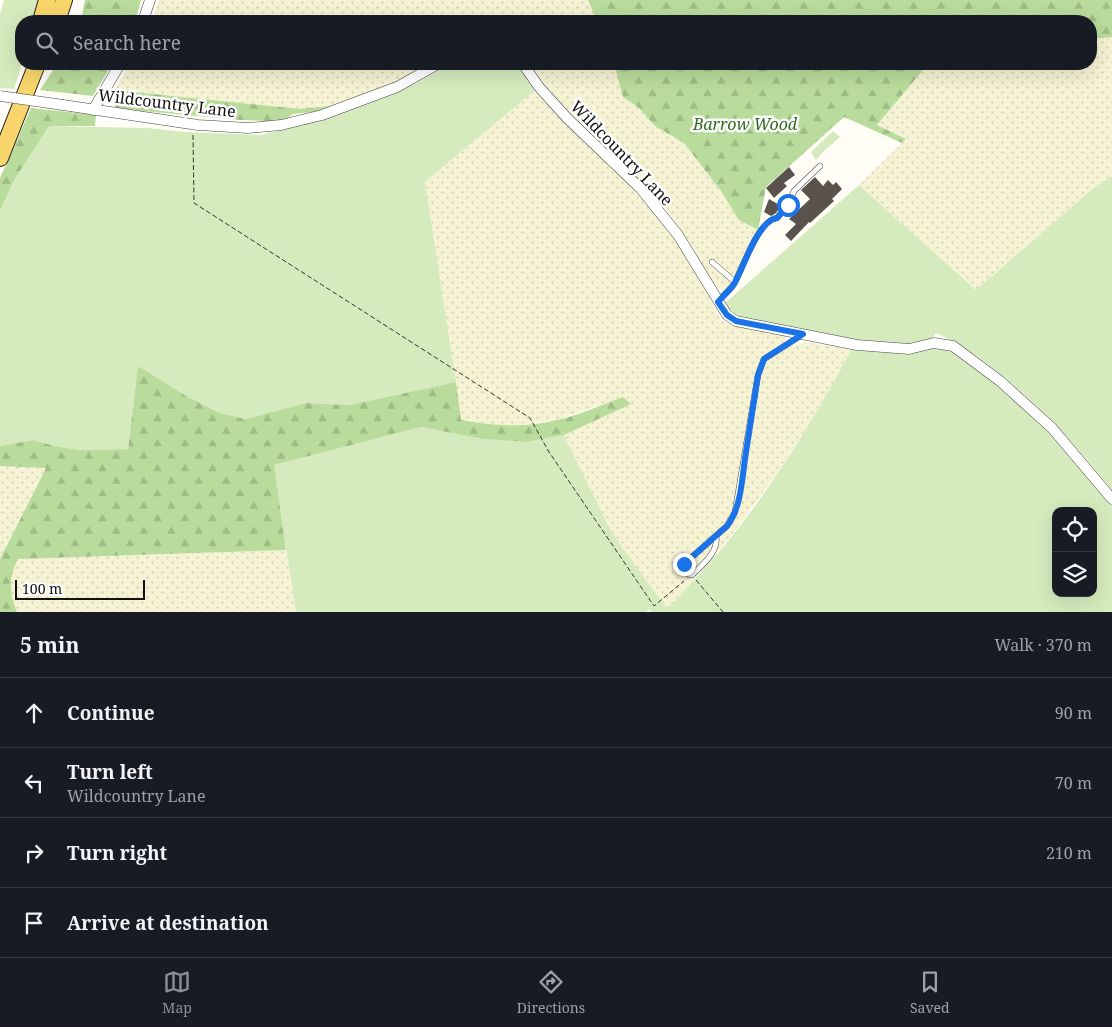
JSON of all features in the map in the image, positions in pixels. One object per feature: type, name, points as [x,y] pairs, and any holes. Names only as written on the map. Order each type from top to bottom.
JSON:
[{"type":"main road","points":[[43,15],[47,0]]},
{"type":"main road","points":[[59,15],[64,0]]},
{"type":"main road","points":[[0,158],[16,120],[33,70]]},
{"type":"street","points":[[145,15],[150,0]]},
{"type":"street","points":[[93,110],[116,70]]},
{"type":"street","name":"Wildcountry Lane","points":[[0,96],[193,124],[248,128],[281,125],[322,115],[396,87],[427,70]]},
{"type":"street","name":"Wildcountry Lane","points":[[527,70],[539,87],[567,118],[641,190],[678,235],[727,315],[736,321],[857,345],[909,349],[934,343],[953,346],[1000,381],[1052,428],[1112,499]]},
{"type":"lane","points":[[718,302],[735,282],[762,229],[773,219],[777,218],[788,205],[794,191],[820,166]]},
{"type":"lane","points":[[712,262],[735,282]]},
{"type":"lane","points":[[716,536],[716,547],[692,575],[683,570],[684,564],[727,526],[736,512],[758,375],[764,359],[803,334]]},
{"type":"path","points":[[193,124],[194,203],[530,418],[549,452],[654,606],[692,575],[723,612]]},
{"type":"shaded area","points":[[158,0],[588,0],[594,15],[154,15]]},
{"type":"shaded area","points":[[1112,37],[1112,176],[1096,186],[976,290],[859,185],[906,139],[877,125],[923,70],[1097,70],[1097,38]]},
{"type":"shaded area","points":[[127,70],[420,70],[378,90],[329,106],[300,109],[115,90]]},
{"type":"shaded area","points":[[535,70],[616,70],[624,97],[639,108],[655,126],[684,143],[721,191],[739,220],[758,230],[736,277],[725,292],[712,282],[689,241],[670,214],[624,164],[572,117]]},
{"type":"shaded area","points":[[534,91],[647,204],[668,230],[691,265],[722,321],[783,335],[794,346],[807,342],[851,350],[820,407],[778,472],[732,535],[667,610],[612,533],[564,435],[630,404],[623,397],[557,420],[520,425],[487,425],[461,420],[425,182]]},
{"type":"shaded area","points":[[0,466],[46,467],[0,559]]},
{"type":"shaded area","points":[[286,550],[296,612],[17,612],[12,600],[11,572],[17,559]]},
{"type":"green space","points":[[4,0],[39,0],[35,15],[15,15],[15,70],[20,70],[14,89],[0,88],[0,15]]},
{"type":"green space","points":[[85,0],[141,0],[137,15],[82,15]]},
{"type":"green space","points":[[588,0],[1112,0],[1112,37],[1097,38],[1097,15],[594,15]]},
{"type":"green space","points":[[53,70],[108,70],[93,96],[40,90]]},
{"type":"green space","points":[[440,70],[521,70],[534,91],[425,182],[456,382],[349,405],[306,403],[245,419],[220,413],[188,397],[138,366],[128,449],[79,450],[33,440],[0,446],[0,211],[13,182],[49,126],[147,128],[185,132],[261,135],[301,125],[415,84]]},
{"type":"green space","name":"Barrow Wood","points":[[616,70],[923,70],[877,125],[906,139],[902,143],[844,117],[766,187],[758,230],[739,220],[721,191],[684,143],[655,126],[639,108],[623,97]]},
{"type":"green space","points":[[115,90],[300,109],[329,106],[327,109],[314,112],[293,114],[284,120],[241,120],[120,109],[115,106],[113,101]]},
{"type":"green space","points":[[31,108],[96,115],[95,126],[49,126],[13,182],[0,211],[0,178]]},
{"type":"green space","points":[[833,131],[840,137],[816,160],[811,152]]},
{"type":"green space","points":[[1112,176],[1112,490],[1075,446],[1009,381],[985,362],[936,333],[929,340],[912,344],[864,341],[835,337],[738,316],[724,304],[859,185],[976,290],[1096,186]]},
{"type":"green space","points":[[934,348],[949,349],[999,384],[1050,432],[1112,506],[1112,612],[652,612],[649,610],[645,612],[296,612],[273,465],[421,427],[482,439],[526,442],[564,435],[612,533],[667,609],[725,545],[766,491],[811,422],[851,350],[892,353]]},
{"type":"green space","points":[[138,366],[188,397],[220,413],[245,419],[306,403],[349,405],[456,382],[461,420],[485,424],[521,425],[545,423],[574,415],[623,397],[631,404],[564,435],[526,442],[482,439],[421,427],[274,465],[286,550],[18,559],[11,579],[12,598],[17,612],[0,612],[0,559],[46,468],[0,466],[0,446],[33,440],[79,450],[128,449]]},
{"type":"building","points":[[789,167],[795,175],[784,183],[787,186],[774,198],[766,188]]},
{"type":"building","points":[[815,177],[823,186],[828,180],[833,185],[836,182],[842,189],[832,199],[834,201],[809,222],[791,241],[785,235],[796,224],[789,219],[810,199],[801,190]]},
{"type":"building","points":[[769,199],[781,206],[771,216],[764,212]]},
{"type":"route","points":[[684,564],[727,526],[736,512],[758,375],[764,359],[803,334],[736,321],[727,315],[718,302],[734,285],[762,229],[773,219],[777,218],[788,205]]}]
